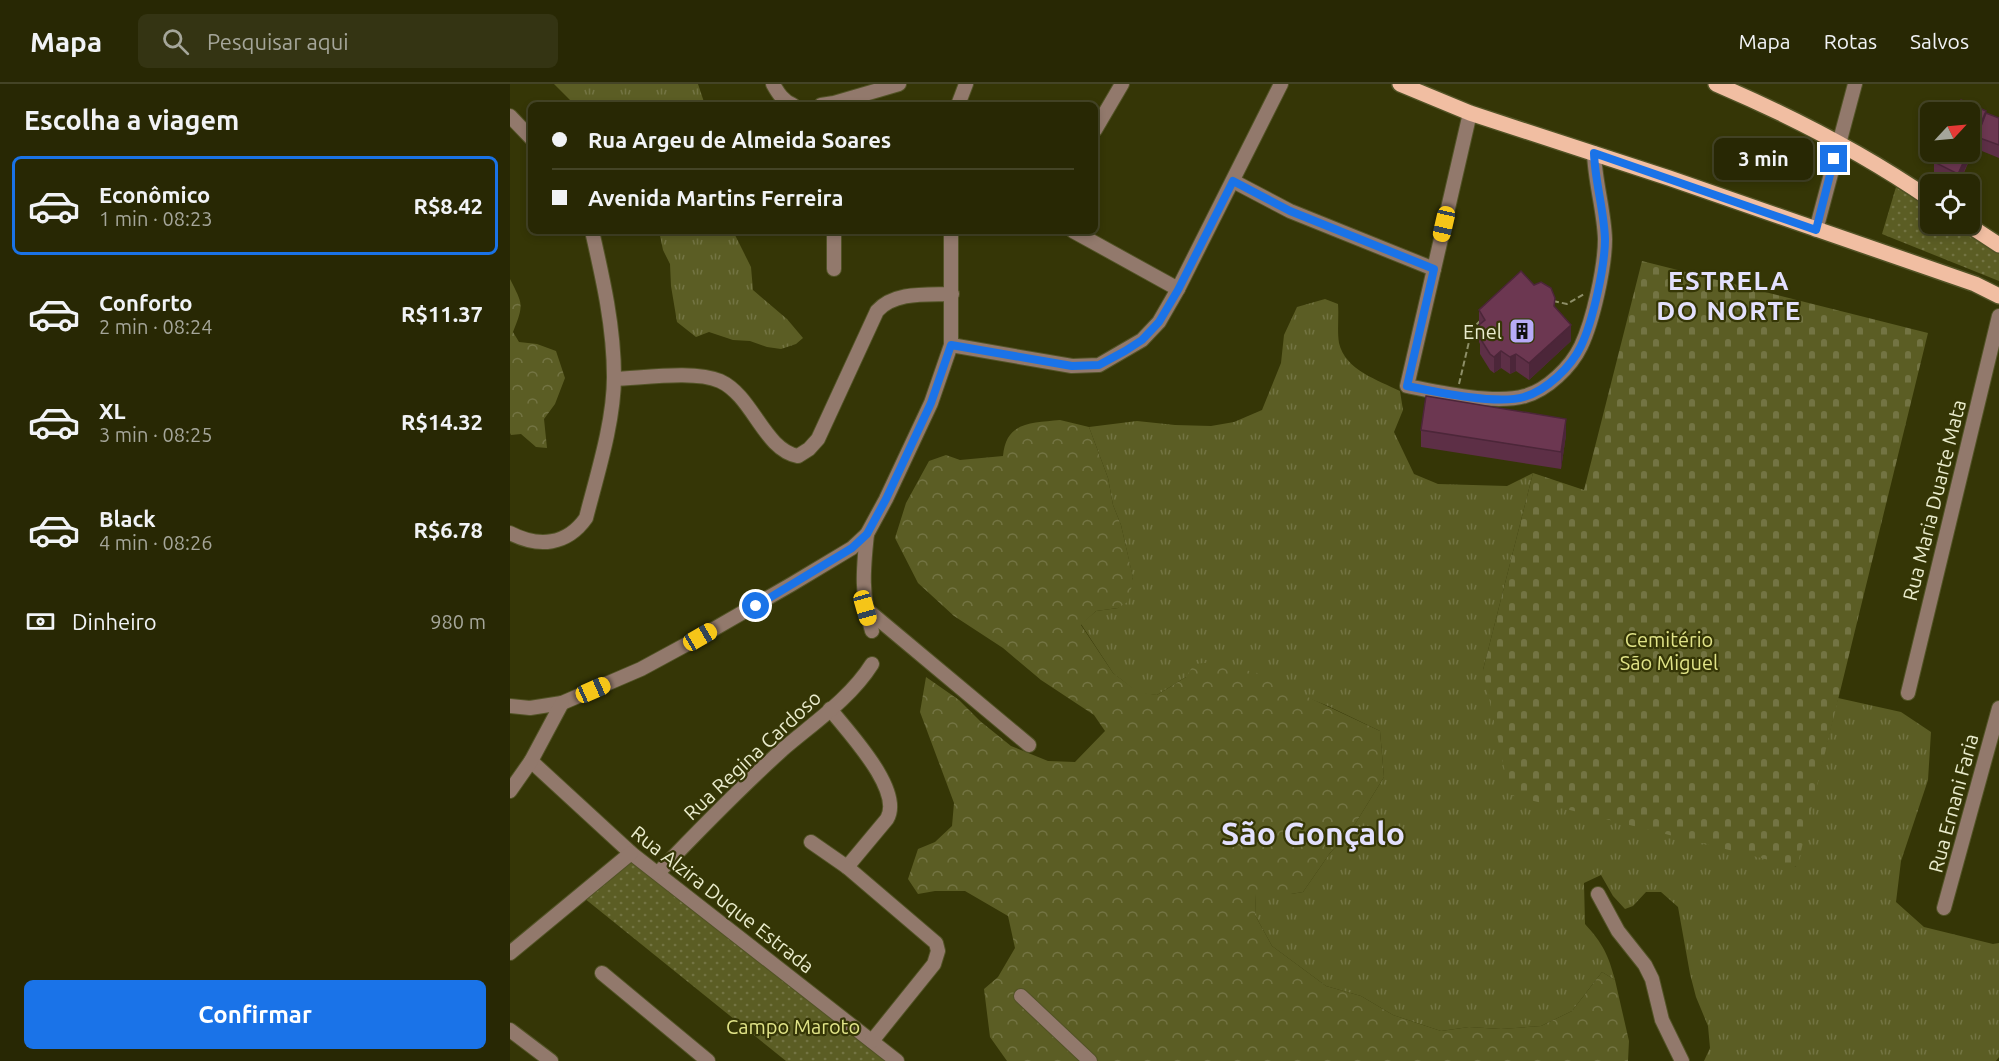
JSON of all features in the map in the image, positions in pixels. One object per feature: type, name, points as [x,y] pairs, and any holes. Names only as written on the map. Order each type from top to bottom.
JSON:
[{"type":"main road","points":[[1400,84],[1470,113],[1594,153],[1975,284],[1999,296]]},
{"type":"main road","points":[[1716,84],[1767,106],[1839,142],[1920,193]]},
{"type":"main road","points":[[1980,232],[1999,244]]},
{"type":"street","points":[[773,84],[786,102]]},
{"type":"street","points":[[835,102],[864,89],[899,84]]},
{"type":"street","points":[[959,102],[966,84]]},
{"type":"street","points":[[1098,125],[1122,84]]},
{"type":"street","points":[[951,345],[1072,366],[1099,365],[1142,340],[1159,322],[1178,290],[1281,84]]},
{"type":"street","points":[[1816,230],[1855,84]]},
{"type":"street","points":[[1470,113],[1407,386],[1457,395],[1502,399],[1524,397],[1544,386],[1565,369],[1581,346],[1599,285],[1605,240],[1594,153]]},
{"type":"street","points":[[510,116],[528,135]]},
{"type":"street","points":[[1233,181],[1290,211],[1434,269]]},
{"type":"street","points":[[510,533],[536,542],[552,542],[570,535],[586,518],[606,439],[614,380],[612,326],[593,234]]},
{"type":"street","points":[[834,234],[834,269]]},
{"type":"street","points":[[510,706],[530,708],[562,703],[641,669],[852,548],[867,534],[931,403],[951,345],[951,234]]},
{"type":"street","points":[[1078,234],[1178,290]]},
{"type":"street","points":[[614,380],[701,375],[721,381],[736,392],[787,454],[798,456],[818,439],[878,311],[884,304],[906,296],[952,294]]},
{"type":"street","name":"Rua Maria Duarte Mata","points":[[1908,693],[1999,316]]},
{"type":"street","points":[[867,534],[862,576],[865,608],[872,631]]},
{"type":"street","points":[[865,608],[1029,745]]},
{"type":"street","name":"Rua Regina Cardoso","points":[[657,873],[730,799],[781,751],[831,709],[872,664]]},
{"type":"street","points":[[510,791],[531,761],[562,703]]},
{"type":"street","name":"Rua Ernani Faria","points":[[1944,908],[1999,708]]},
{"type":"street","points":[[831,709],[878,771],[886,789],[890,810],[887,819],[847,867]]},
{"type":"street","name":"Rua Alzira Duque Estrada","points":[[531,761],[631,853],[897,1061]]},
{"type":"street","points":[[811,842],[847,867],[931,936],[939,951],[934,964],[872,1041]]},
{"type":"street","points":[[510,953],[631,853]]},
{"type":"street","points":[[1598,894],[1618,931],[1645,965],[1652,979],[1662,1020],[1682,1061]]},
{"type":"street","points":[[602,973],[700,1059]]},
{"type":"street","points":[[1021,996],[1089,1061]]},
{"type":"street","points":[[510,1030],[551,1061]]},
{"type":"path","points":[[1549,300],[1567,304],[1599,285]]},
{"type":"path","points":[[1457,395],[1472,329],[1488,313]]},
{"type":"green space","points":[[554,84],[698,84],[704,102],[572,102]]},
{"type":"green space","points":[[1896,187],[1920,203],[1920,234],[1969,234],[1999,253],[1999,281],[1882,234]]},
{"type":"green space","points":[[660,234],[734,234],[751,267],[753,290],[787,319],[803,338],[796,344],[781,349],[750,341],[733,340],[709,332],[696,337],[677,322],[670,264],[663,250]]},
{"type":"green space","name":"Cemitério São Miguel","points":[[1642,261],[1928,333],[1797,867],[1510,795],[1483,670],[1533,473],[1584,490]]},
{"type":"green space","points":[[510,279],[520,300],[519,316],[513,332],[519,342],[537,344],[556,351],[565,378],[555,404],[544,419],[547,448],[536,447],[521,434],[511,435],[510,433]]},
{"type":"green space","points":[[1325,299],[1338,304],[1339,343],[1348,360],[1364,373],[1400,391],[1403,410],[1394,432],[1414,474],[1438,484],[1507,486],[1533,473],[1483,670],[1796,867],[1838,698],[1901,712],[1931,732],[1928,780],[1901,861],[1896,902],[1924,927],[1993,944],[1999,943],[1999,1057],[1996,1061],[1704,1061],[1710,1048],[1708,1026],[1696,997],[1690,974],[1678,907],[1661,892],[1646,892],[1633,906],[1625,909],[1613,896],[1601,875],[1584,883],[1585,924],[1604,950],[1615,980],[1602,972],[1572,1011],[1541,1026],[1501,1029],[1469,1027],[1441,1031],[1393,1015],[1361,996],[1326,986],[1272,946],[1255,915],[1256,893],[1303,892],[1330,853],[1347,837],[1384,777],[1380,731],[1298,694],[1186,677],[1157,695],[1138,693],[1113,673],[1081,624],[1096,611],[1118,608],[1133,578],[1108,478],[1089,427],[1137,421],[1211,426],[1234,422],[1262,410],[1281,363],[1284,335],[1297,307]]},
{"type":"green space","points":[[1060,420],[1089,427],[1108,478],[1133,577],[1129,601],[1118,608],[1096,611],[1081,625],[1113,673],[1138,692],[1157,695],[1186,677],[1194,664],[1215,662],[1257,673],[1380,731],[1384,777],[1347,837],[1330,853],[1303,892],[1256,894],[1255,915],[1272,946],[1326,986],[1361,996],[1393,1015],[1441,1031],[1469,1027],[1501,1029],[1541,1026],[1572,1011],[1602,972],[1615,980],[1629,1041],[1628,1061],[1007,1061],[990,1037],[984,989],[998,977],[1015,948],[1008,916],[965,891],[935,891],[918,894],[908,879],[918,849],[935,842],[952,826],[954,803],[920,712],[926,677],[959,700],[980,721],[1011,746],[1048,761],[1075,762],[1105,731],[1094,715],[1041,680],[1003,648],[954,616],[918,583],[895,538],[906,503],[929,461],[946,455],[960,460],[1003,456],[1009,436],[1015,430],[1030,423]]},
{"type":"green space","name":"Campo Maroto","points":[[631,859],[889,1061],[786,1061],[584,898]]},
{"type":"building","points":[[1980,108],[1986,111],[1980,125]]},
{"type":"building","points":[[1986,113],[1999,118],[1999,145],[1980,138],[1980,129]]},
{"type":"building","points":[[1934,162],[1963,162],[1958,174]]},
{"type":"building","name":"Enel","points":[[1521,271],[1534,285],[1541,282],[1551,288],[1555,298],[1554,306],[1571,325],[1529,363],[1516,354],[1510,357],[1501,351],[1494,357],[1480,338],[1485,335],[1479,325],[1485,320],[1479,310]]},
{"type":"building","points":[[1426,396],[1566,419],[1561,452],[1421,430]]},
{"type":"place","name":"Enel","points":[[1522,331]]},
{"type":"district","name":"ESTRELA DO NORTE","points":[[1729,295]]},
{"type":"district","name":"São Gonçalo","points":[[1313,833]]},
{"type":"route","points":[[756,606],[852,548],[867,534],[931,403],[951,345],[1072,366],[1099,365],[1125,351],[1142,340],[1159,322],[1178,290],[1233,181],[1290,211],[1434,269],[1407,386],[1457,395],[1502,399],[1524,397],[1544,386],[1565,369],[1581,346],[1597,296],[1604,259],[1604,225],[1594,153],[1816,230],[1834,159]]}]
